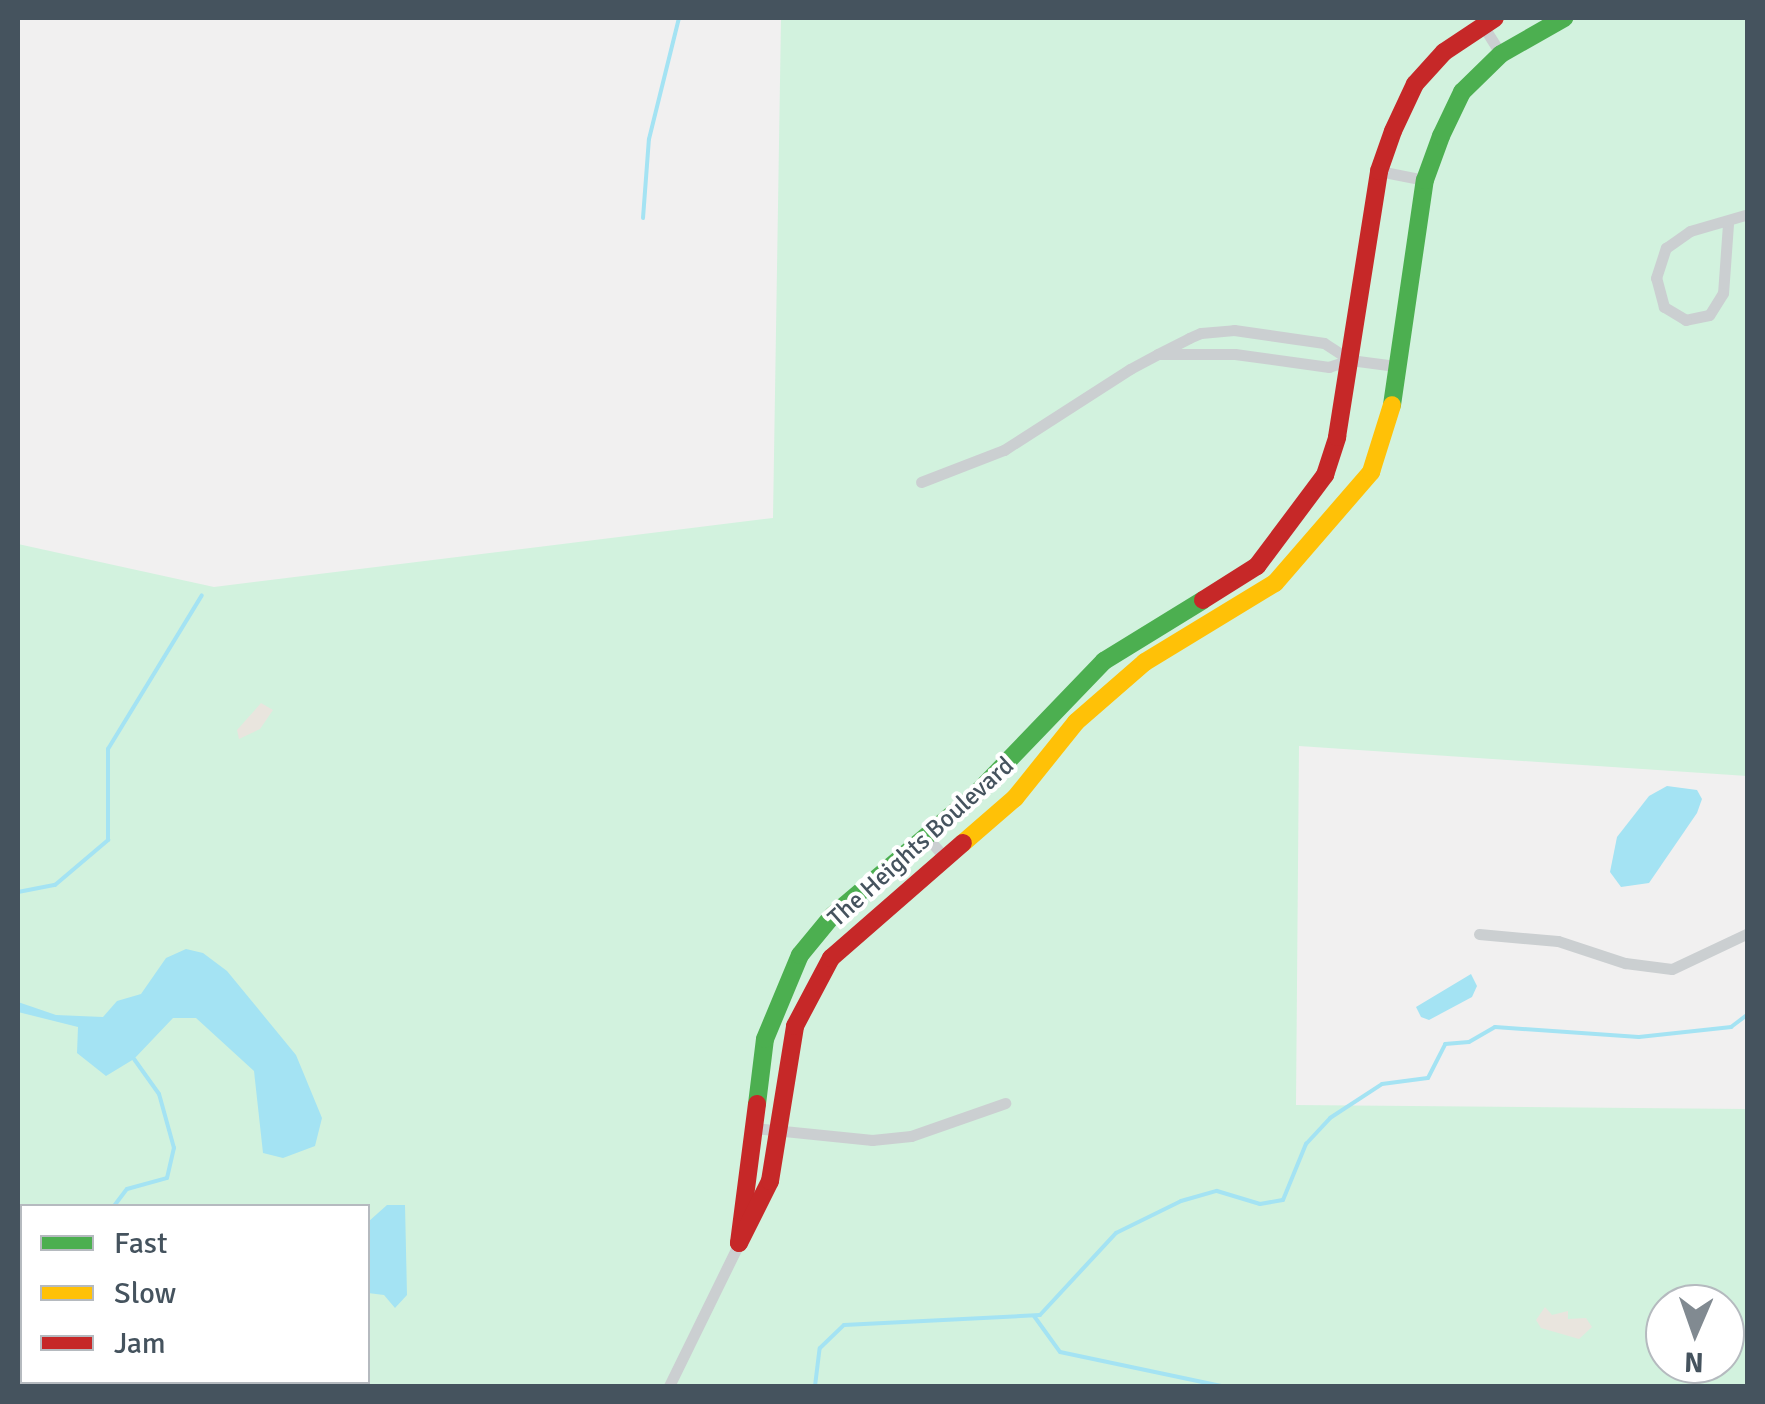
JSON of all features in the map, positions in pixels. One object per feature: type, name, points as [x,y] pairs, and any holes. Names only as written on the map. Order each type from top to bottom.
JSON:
[{"type":"street","name":"The Heights Boulevard","points":[[669,1386],[766,1192],[795,1026],[824,970],[850,938],[1015,798],[1076,722],[1137,670],[1275,583],[1323,534],[1378,459],[1424,180],[1462,92],[1501,54],[1564,18]]},
{"type":"street","name":"The Heights Boulevard","points":[[739,1243],[769,1024],[800,955],[833,915],[976,794],[1059,701],[1121,650],[1257,566],[1300,516],[1331,456],[1380,171],[1414,84],[1446,49],[1489,21]]},
{"type":"street","points":[[1489,21],[1501,54]]},
{"type":"street","points":[[1380,171],[1424,180]]},
{"type":"street","points":[[1728,224],[1723,293],[1709,315],[1686,320],[1664,307],[1656,278],[1666,248],[1690,231],[1728,224],[1748,214]]},
{"type":"street","points":[[921,482],[1004,450],[1158,354],[1201,333],[1234,330],[1333,345],[1350,360]]},
{"type":"street","points":[[1158,354],[1236,354],[1318,367],[1350,360],[1396,366]]},
{"type":"street","points":[[1300,516],[1323,534]]},
{"type":"street","points":[[1121,650],[1137,670]]},
{"type":"street","points":[[926,836],[945,858]]},
{"type":"street","points":[[1479,934],[1558,940],[1625,963],[1672,969],[1747,933]]},
{"type":"street","points":[[800,955],[824,970]]},
{"type":"street","points":[[754,1128],[872,1140],[912,1136],[1005,1103]]},
{"type":"green space","points":[[781,18],[1747,18],[1747,776],[1299,746],[1296,1105],[1747,1109],[1747,1386],[18,1386],[18,544],[214,587],[773,518]]},
{"type":"sand","points":[[261,703],[273,710],[260,729],[239,739],[237,730]]},
{"type":"sand","points":[[1545,1307],[1552,1315],[1568,1311],[1568,1319],[1586,1318],[1592,1327],[1579,1339],[1541,1328],[1536,1320]]},
{"type":"water","points":[[1667,786],[1697,790],[1702,799],[1697,813],[1649,883],[1621,887],[1610,872],[1617,837],[1649,796]]},
{"type":"water","points":[[186,949],[203,953],[227,971],[296,1055],[322,1118],[315,1146],[283,1158],[263,1153],[254,1071],[196,1018],[173,1018],[134,1059],[106,1076],[77,1053],[78,1027],[18,1012],[18,1002],[56,1015],[103,1017],[117,1001],[141,994],[166,958]]},
{"type":"water","points":[[1471,974],[1477,986],[1472,997],[1429,1020],[1421,1017],[1416,1007]]},
{"type":"water","points":[[387,1205],[405,1205],[407,1295],[395,1308],[384,1295],[370,1293],[370,1220]]},
{"type":"waterway","points":[[643,218],[649,139],[679,18]]},
{"type":"waterway","points":[[18,892],[55,885],[108,840],[108,749],[202,595]]},
{"type":"waterway","points":[[815,1386],[820,1348],[844,1325],[1040,1315],[1116,1233],[1181,1201],[1217,1191],[1260,1204],[1283,1200],[1306,1144],[1330,1118],[1382,1084],[1428,1078],[1445,1044],[1469,1042],[1495,1027],[1639,1037],[1731,1027],[1748,1014]]},
{"type":"waterway","points":[[116,1204],[127,1189],[167,1178],[174,1148],[159,1094],[134,1059]]},
{"type":"waterway","points":[[1034,1316],[1060,1352],[1222,1386]]},
{"type":"waterway","points":[[49,1386],[54,1384]]},
{"type":"traffic: fast","points":[[1392,405],[1425,180],[1441,136],[1462,92],[1501,54],[1564,18]]},
{"type":"traffic: fast","points":[[757,1104],[765,1039],[800,955],[833,915],[976,794],[1104,661],[1203,600]]},
{"type":"traffic: slow","points":[[963,843],[1015,798],[1076,722],[1145,662],[1275,583],[1371,472],[1392,405]]},
{"type":"traffic: jam","points":[[1203,600],[1257,566],[1325,475],[1337,437],[1379,171],[1393,131],[1415,84],[1444,52],[1495,18]]},
{"type":"traffic: jam","points":[[757,1104],[739,1243],[770,1181],[795,1026],[831,958],[963,843]]}]
